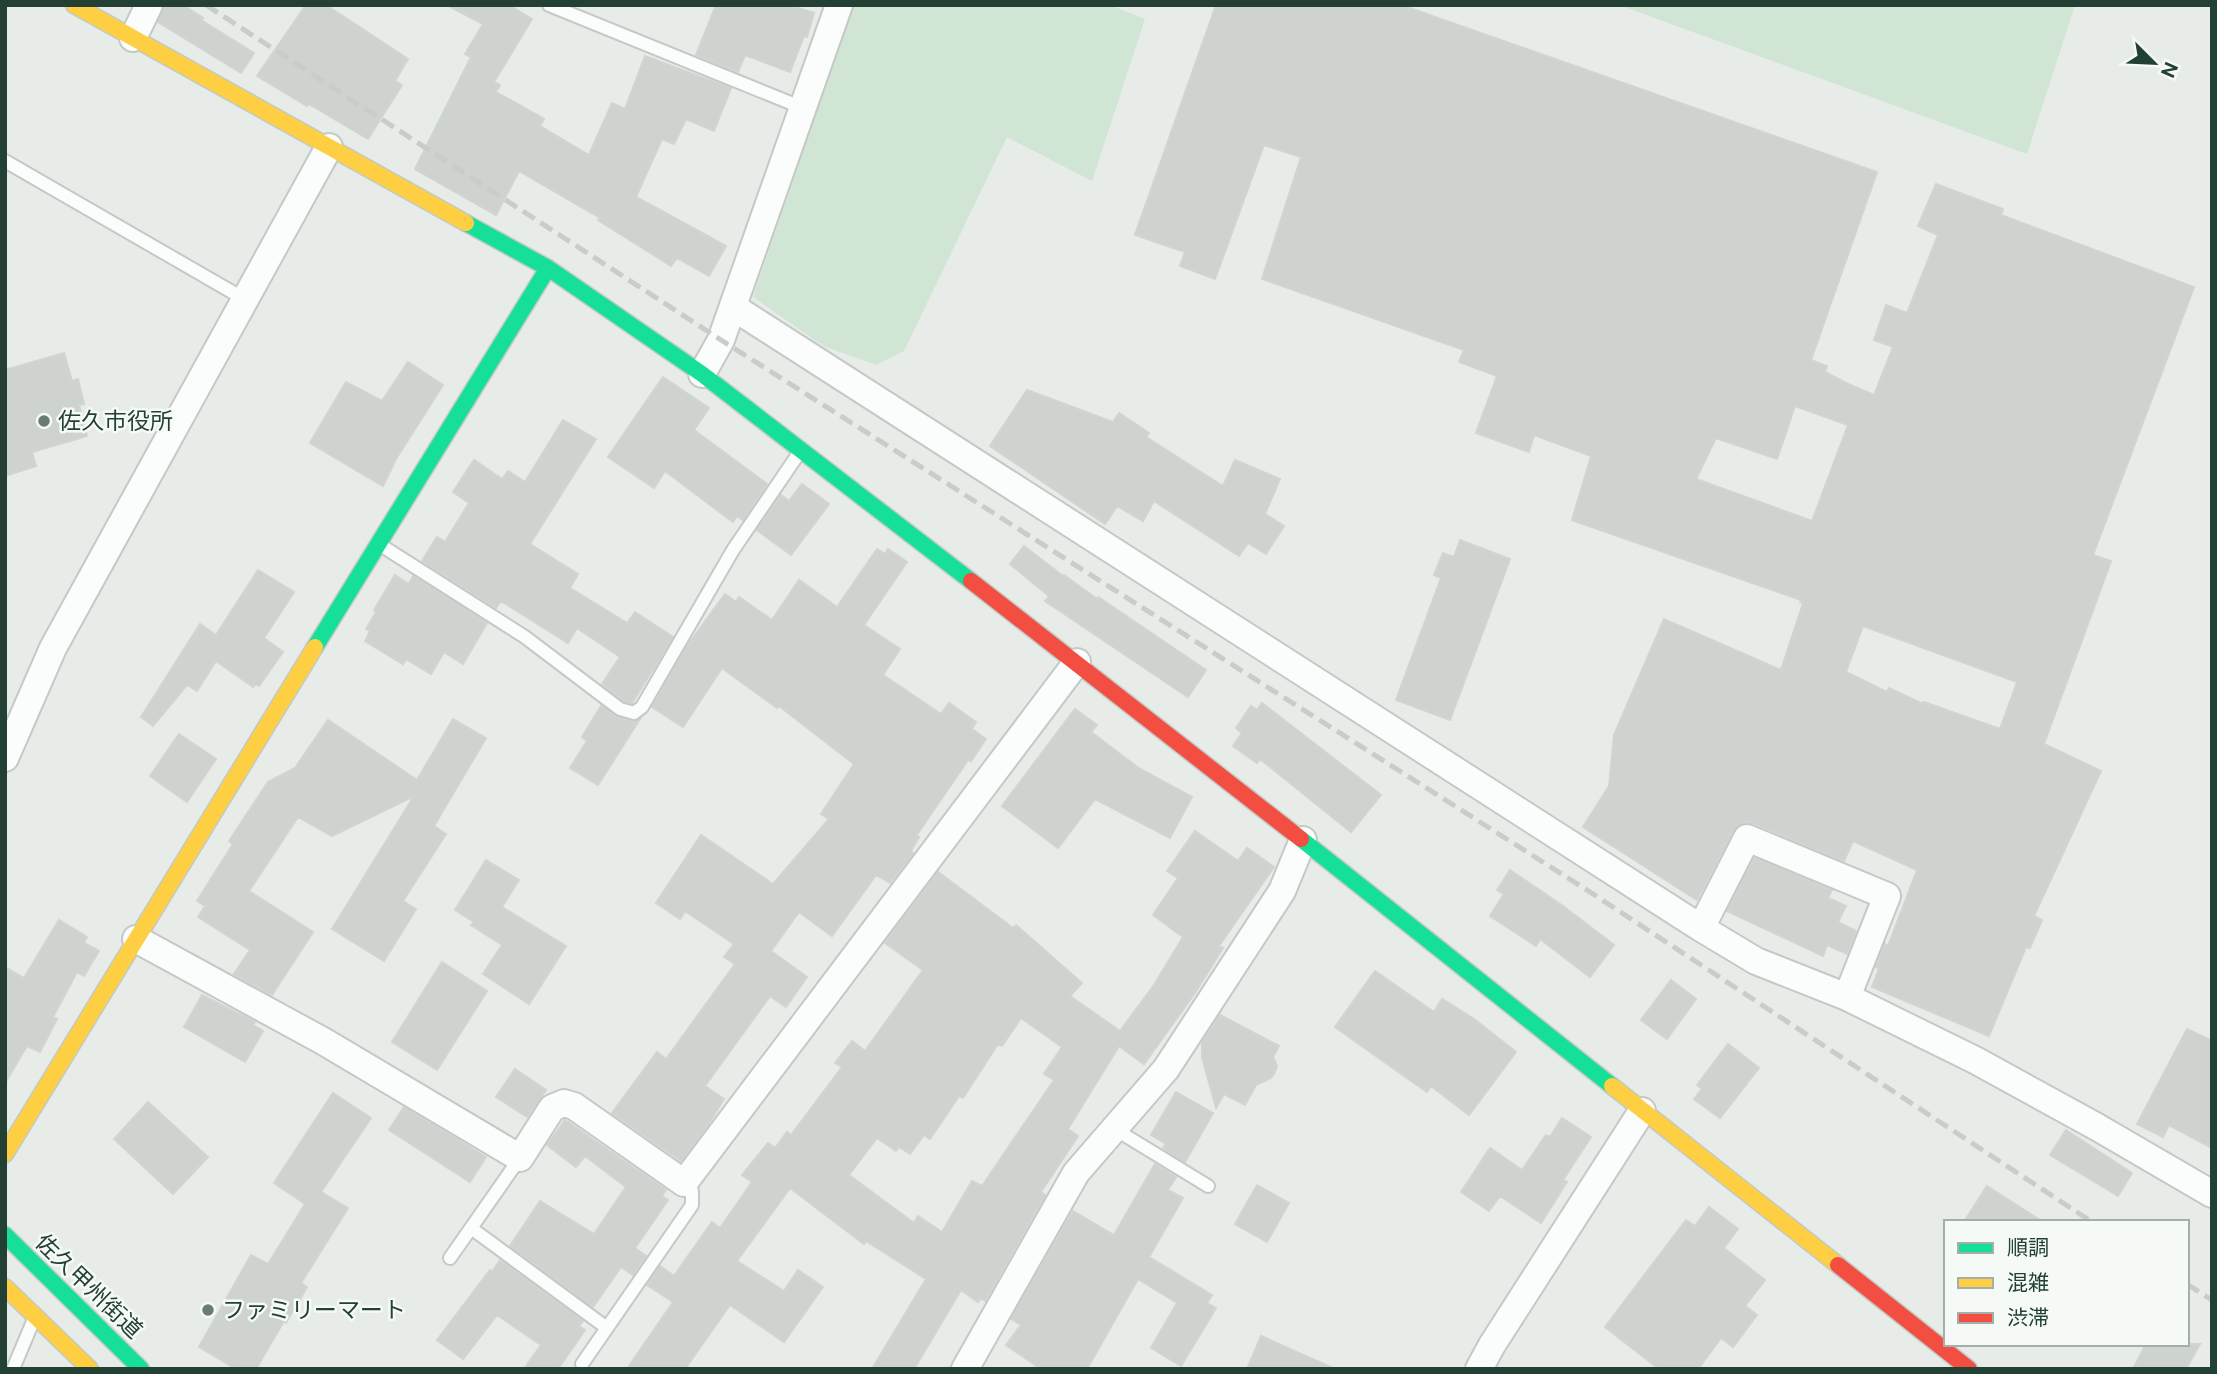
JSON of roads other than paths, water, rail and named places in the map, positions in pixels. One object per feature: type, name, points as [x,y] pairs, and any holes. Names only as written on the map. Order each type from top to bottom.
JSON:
[{"type":"street","points":[[74,5],[548,268],[702,374],[1077,662],[1969,1369]]},
{"type":"street","points":[[133,38],[149,5]]},
{"type":"street","points":[[702,374],[717,349],[733,307],[839,5]]},
{"type":"street","points":[[5,758],[53,648],[329,147]]},
{"type":"street","points":[[5,1154],[548,268]]},
{"type":"street","points":[[733,307],[1700,928],[1756,961],[1847,997],[1975,1060],[2212,1194]]},
{"type":"street","points":[[136,939],[323,1041],[520,1158],[552,1108],[564,1103],[574,1106],[684,1183],[1077,662]]},
{"type":"street","points":[[1700,928],[1747,838],[1887,896],[1847,997]]},
{"type":"street","points":[[965,1369],[1076,1173],[1166,1069],[1282,891],[1303,840]]},
{"type":"street","points":[[1479,1369],[1642,1111]]},
{"type":"street","name":"佐久甲州街道","points":[[5,1235],[141,1369]]},
{"type":"street","points":[[5,1287],[90,1369]]},
{"type":"lane","points":[[549,5],[803,108]]},
{"type":"lane","points":[[5,161],[246,300]]},
{"type":"lane","points":[[379,544],[525,637],[620,709],[634,713],[642,707],[733,550],[801,450]]},
{"type":"lane","points":[[1113,1128],[1208,1186]]},
{"type":"lane","points":[[450,1258],[520,1158]]},
{"type":"lane","points":[[582,1364],[692,1205],[692,1191],[684,1183]]},
{"type":"lane","points":[[471,1228],[607,1328]]},
{"type":"lane","points":[[13,1369],[36,1316]]},
{"type":"railway","points":[[206,5],[721,340],[1587,890],[2089,1220]]},
{"type":"railway","points":[[2189,1285],[2212,1300]]},
{"type":"place","name":"佐久市役所","points":[[44,421]]},
{"type":"place","name":"ファミリーマート","points":[[208,1310]]}]
